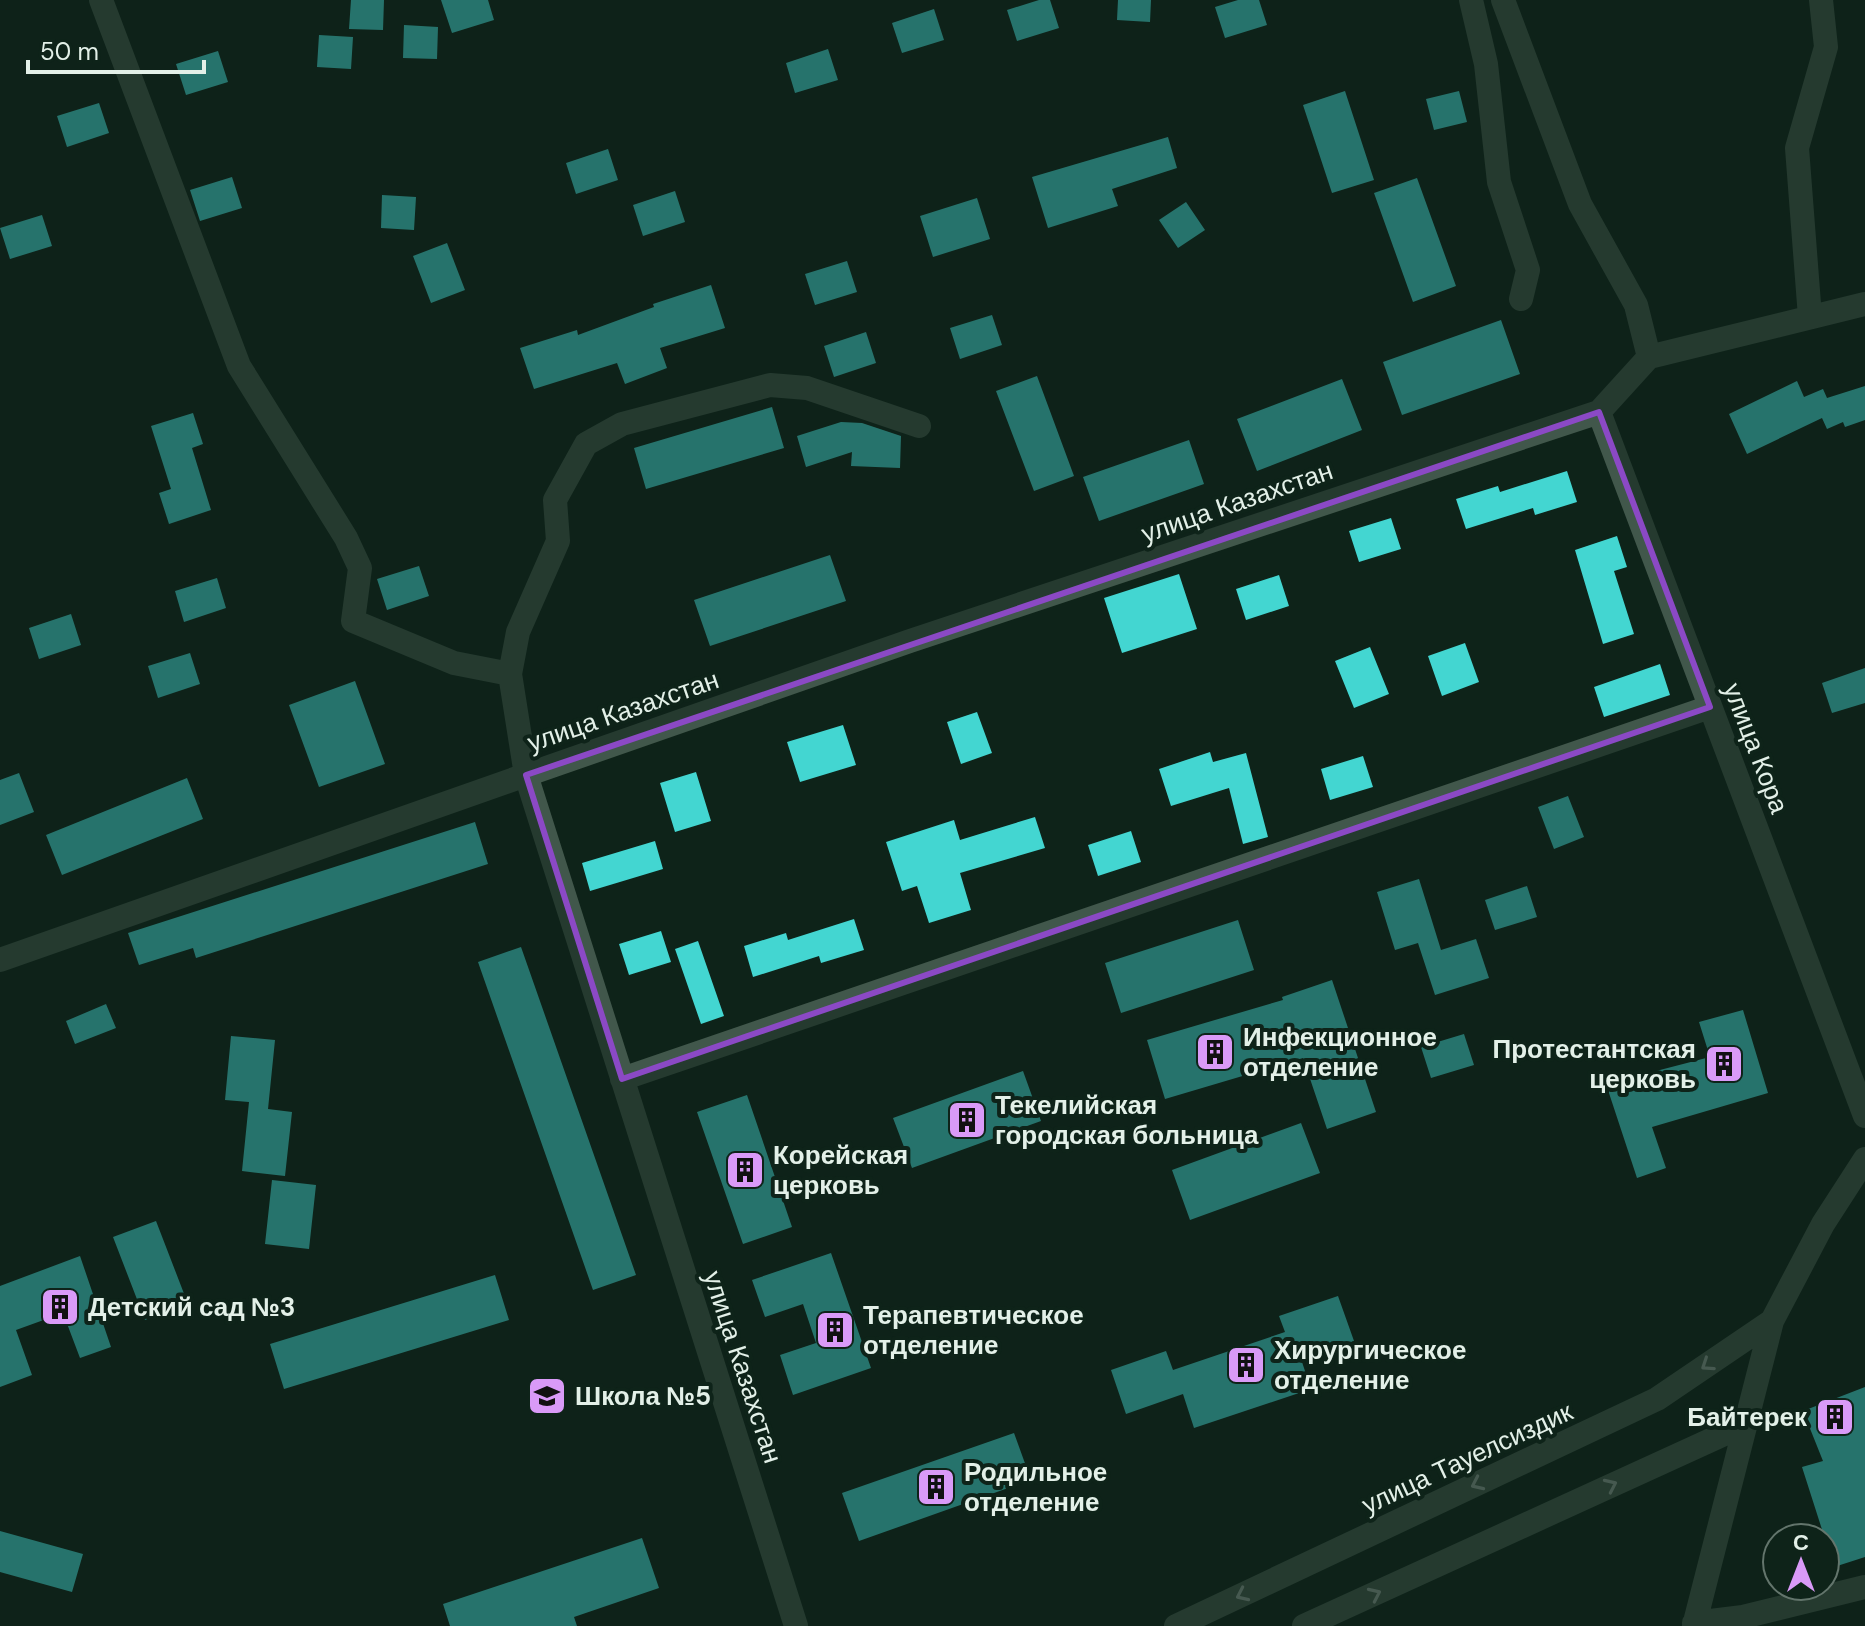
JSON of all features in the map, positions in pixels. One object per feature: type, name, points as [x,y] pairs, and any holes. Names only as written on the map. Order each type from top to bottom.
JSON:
[{"type":"street","points":[[101,0],[239,366],[346,538],[360,568],[353,621],[454,663],[510,674]]},
{"type":"street","points":[[1471,0],[1486,64],[1499,182],[1528,270],[1521,299]]},
{"type":"street","points":[[1503,0],[1580,204],[1636,305],[1649,357]]},
{"type":"street","points":[[1810,317],[1797,148],[1826,47],[1821,0]]},
{"type":"street","points":[[1592,413],[1649,357],[1865,304]]},
{"type":"street","points":[[0,960],[526,775],[510,674],[518,632],[558,541],[555,500],[586,444],[622,424],[770,385],[807,388],[919,426]]},
{"type":"street","name":"улица Кора","points":[[1592,413],[1710,707],[1865,1116]]},
{"type":"street","name":"улица Казахстан","points":[[796,1626],[526,775],[1592,413]]},
{"type":"street","points":[[622,1079],[1710,707]]},
{"type":"street","points":[[1865,1159],[1823,1224],[1772,1321],[1694,1625],[1743,1617],[1865,1587]]},
{"type":"street","name":"улица Тауелсиздик","points":[[1176,1626],[1657,1399],[1772,1321]]},
{"type":"street","points":[[1304,1626],[1746,1424]]},
{"type":"highlighted area","points":[[1599,412],[1710,707],[622,1079],[526,775]]},
{"type":"building","points":[[351,0],[384,0],[383,30],[349,29]]},
{"type":"building","points":[[441,0],[488,0],[494,20],[452,33]]},
{"type":"building","points":[[1039,0],[1050,0],[1059,28],[1017,41],[1007,10]]},
{"type":"building","points":[[1118,0],[1151,0],[1150,22],[1117,20]]},
{"type":"building","points":[[1238,0],[1259,0],[1267,25],[1225,38],[1215,7]]},
{"type":"building","points":[[934,9],[944,40],[902,53],[892,23]]},
{"type":"building","points":[[404,25],[438,27],[437,59],[403,58]]},
{"type":"building","points":[[319,35],[353,37],[351,69],[317,67]]},
{"type":"building","points":[[828,49],[838,80],[795,93],[786,63]]},
{"type":"building","points":[[218,51],[228,82],[186,95],[176,64]]},
{"type":"building","points":[[1345,91],[1374,180],[1332,193],[1303,105]]},
{"type":"building","points":[[1459,91],[1467,122],[1434,130],[1426,99]]},
{"type":"building","points":[[99,103],[109,133],[67,147],[57,116]]},
{"type":"building","points":[[1168,137],[1177,168],[1112,189],[1118,206],[1048,228],[1032,177]]},
{"type":"building","points":[[608,149],[618,180],[576,194],[566,163]]},
{"type":"building","points":[[232,177],[242,208],[200,221],[190,190]]},
{"type":"building","points":[[1417,178],[1456,286],[1413,302],[1374,193]]},
{"type":"building","points":[[675,191],[685,222],[643,236],[633,205]]},
{"type":"building","points":[[382,195],[416,197],[414,230],[381,228]]},
{"type":"building","points":[[977,198],[990,239],[933,257],[920,216]]},
{"type":"building","points":[[1186,202],[1205,230],[1178,248],[1159,220]]},
{"type":"building","points":[[42,215],[52,246],[10,259],[0,228]]},
{"type":"building","points":[[447,243],[465,290],[431,303],[413,256]]},
{"type":"building","points":[[847,261],[857,292],[815,305],[805,274]]},
{"type":"building","points":[[711,285],[725,328],[660,348],[667,368],[625,384],[617,363],[534,389],[520,348],[577,330],[578,335],[654,307],[653,304]]},
{"type":"building","points":[[992,315],[1002,345],[960,359],[950,328]]},
{"type":"building","points":[[1501,320],[1520,374],[1402,415],[1383,362]]},
{"type":"building","points":[[866,332],[876,363],[834,377],[824,346]]},
{"type":"building","points":[[1037,376],[1074,476],[1034,491],[996,391]]},
{"type":"building","points":[[1342,379],[1362,430],[1257,471],[1237,419]]},
{"type":"building","points":[[1797,381],[1804,397],[1823,389],[1827,398],[1865,386],[1865,420],[1845,427],[1843,422],[1827,429],[1822,418],[1747,454],[1729,414]]},
{"type":"building","points":[[772,407],[784,448],[646,489],[634,448]]},
{"type":"building","points":[[193,413],[203,444],[192,448],[211,510],[169,524],[159,493],[171,489],[151,426]]},
{"type":"building","points":[[841,422],[862,423],[901,436],[900,468],[851,466],[852,452],[806,467],[797,436]]},
{"type":"building","points":[[1189,440],[1204,484],[1099,521],[1083,477]]},
{"type":"building","points":[[1567,471],[1577,502],[1535,515],[1533,508],[1466,529],[1456,499],[1498,486],[1500,492]]},
{"type":"building","points":[[1391,518],[1401,549],[1359,562],[1349,531]]},
{"type":"building","points":[[1617,536],[1627,567],[1614,571],[1634,634],[1603,644],[1575,550]]},
{"type":"building","points":[[830,555],[846,601],[710,646],[694,600]]},
{"type":"building","points":[[419,566],[429,596],[387,610],[377,579]]},
{"type":"building","points":[[1179,574],[1197,629],[1122,653],[1104,598]]},
{"type":"building","points":[[1279,575],[1289,606],[1246,620],[1236,589]]},
{"type":"building","points":[[217,578],[226,608],[184,622],[175,591]]},
{"type":"building","points":[[71,614],[81,645],[39,659],[29,628]]},
{"type":"building","points":[[1465,643],[1479,682],[1442,696],[1428,656]]},
{"type":"building","points":[[1370,647],[1389,694],[1354,708],[1335,661]]},
{"type":"building","points":[[190,653],[200,684],[158,698],[148,666]]},
{"type":"building","points":[[1660,664],[1670,695],[1604,717],[1594,687]]},
{"type":"building","points":[[1865,668],[1865,703],[1832,713],[1822,683]]},
{"type":"building","points":[[355,681],[385,764],[319,787],[289,705]]},
{"type":"building","points":[[977,712],[992,753],[961,764],[947,722]]},
{"type":"building","points":[[843,725],[856,765],[800,782],[787,742]]},
{"type":"building","points":[[1210,752],[1213,762],[1246,753],[1268,837],[1243,844],[1229,788],[1171,806],[1159,769]]},
{"type":"building","points":[[1363,756],[1373,787],[1330,800],[1321,769]]},
{"type":"building","points":[[696,772],[711,821],[675,832],[660,783]]},
{"type":"building","points":[[19,773],[34,812],[0,825],[0,780]]},
{"type":"building","points":[[187,778],[203,819],[62,875],[46,835]]},
{"type":"building","points":[[1568,796],[1584,837],[1554,849],[1538,807]]},
{"type":"building","points":[[1035,817],[1045,848],[960,873],[971,910],[929,923],[917,886],[902,891],[886,842],[954,820],[960,840]]},
{"type":"building","points":[[475,822],[488,864],[196,958],[193,948],[139,965],[128,933]]},
{"type":"building","points":[[1131,831],[1141,862],[1098,876],[1088,845]]},
{"type":"building","points":[[655,841],[663,869],[590,891],[582,863]]},
{"type":"building","points":[[1419,879],[1441,950],[1476,939],[1489,978],[1435,995],[1418,943],[1395,950],[1377,892]]},
{"type":"building","points":[[1527,886],[1537,917],[1495,930],[1485,900]]},
{"type":"building","points":[[854,919],[864,950],[821,963],[819,956],[753,977],[744,946],[786,933],[788,940]]},
{"type":"building","points":[[1238,920],[1254,970],[1121,1013],[1105,963]]},
{"type":"building","points":[[661,931],[671,962],[629,975],[619,944]]},
{"type":"building","points":[[698,941],[724,1016],[701,1024],[675,949]]},
{"type":"building","points":[[521,947],[636,1275],[593,1290],[478,962]]},
{"type":"building","points":[[1332,980],[1376,1112],[1327,1129],[1303,1058],[1165,1099],[1147,1040],[1283,1000],[1282,997]]},
{"type":"building","points":[[106,1004],[116,1028],[75,1044],[66,1021]]},
{"type":"building","points":[[1743,1010],[1768,1093],[1652,1127],[1666,1168],[1637,1178],[1606,1084],[1710,1057],[1699,1022]]},
{"type":"building","points":[[1464,1034],[1474,1065],[1431,1078],[1421,1047]]},
{"type":"building","points":[[231,1036],[275,1040],[268,1109],[292,1112],[285,1176],[242,1171],[249,1102],[225,1100]]},
{"type":"building","name":"Текелийская городская больница","points":[[1023,1071],[1041,1121],[912,1168],[893,1118]]},
{"type":"building","name":"Корейская церковь","points":[[747,1095],[792,1227],[743,1244],[697,1112]]},
{"type":"building","name":"Инфекционное отделение","points":[[1301,1123],[1320,1173],[1190,1220],[1172,1170]]},
{"type":"building","points":[[272,1180],[316,1185],[309,1249],[265,1244]]},
{"type":"building","points":[[156,1221],[188,1304],[145,1320],[113,1237]]},
{"type":"building","name":"Терапевтическое отделение","points":[[831,1253],[871,1368],[793,1395],[780,1355],[816,1343],[803,1304],[765,1317],[752,1280]]},
{"type":"building","points":[[80,1256],[111,1347],[80,1358],[63,1313],[16,1330],[32,1375],[0,1387],[0,1286]]},
{"type":"building","points":[[495,1275],[509,1320],[284,1389],[270,1344]]},
{"type":"building","name":"Хирургическое отделение","points":[[1338,1296],[1354,1341],[1301,1359],[1311,1389],[1194,1428],[1183,1394],[1126,1414],[1111,1370],[1166,1351],[1173,1370],[1285,1332],[1279,1316]]},
{"type":"building","points":[[1865,1387],[1865,1557],[1841,1565],[1841,1522],[1820,1522],[1802,1467],[1823,1461],[1803,1411]]},
{"type":"building","name":"Родильное отделение","points":[[1014,1433],[1031,1480],[859,1541],[842,1493]]},
{"type":"building","points":[[0,1531],[83,1554],[72,1592],[0,1572]]},
{"type":"building","points":[[642,1538],[659,1588],[574,1617],[577,1626],[450,1626],[443,1604]]},
{"type":"place","name":"Инфекционное отделение","points":[[1215,1052]]},
{"type":"place","name":"Протестантская церковь","points":[[1724,1064]]},
{"type":"place","name":"Текелийская городская больница","points":[[967,1120]]},
{"type":"place","name":"Корейская церковь","points":[[745,1170]]},
{"type":"place","name":"Детский сад №3","points":[[60,1307]]},
{"type":"place","name":"Терапевтическое отделение","points":[[835,1330]]},
{"type":"place","name":"Хирургическое отделение","points":[[1246,1365]]},
{"type":"place","name":"Школа №5","points":[[547,1396]]},
{"type":"place","name":"Байтерек","points":[[1835,1417]]},
{"type":"place","name":"Родильное отделение","points":[[936,1487]]}]
